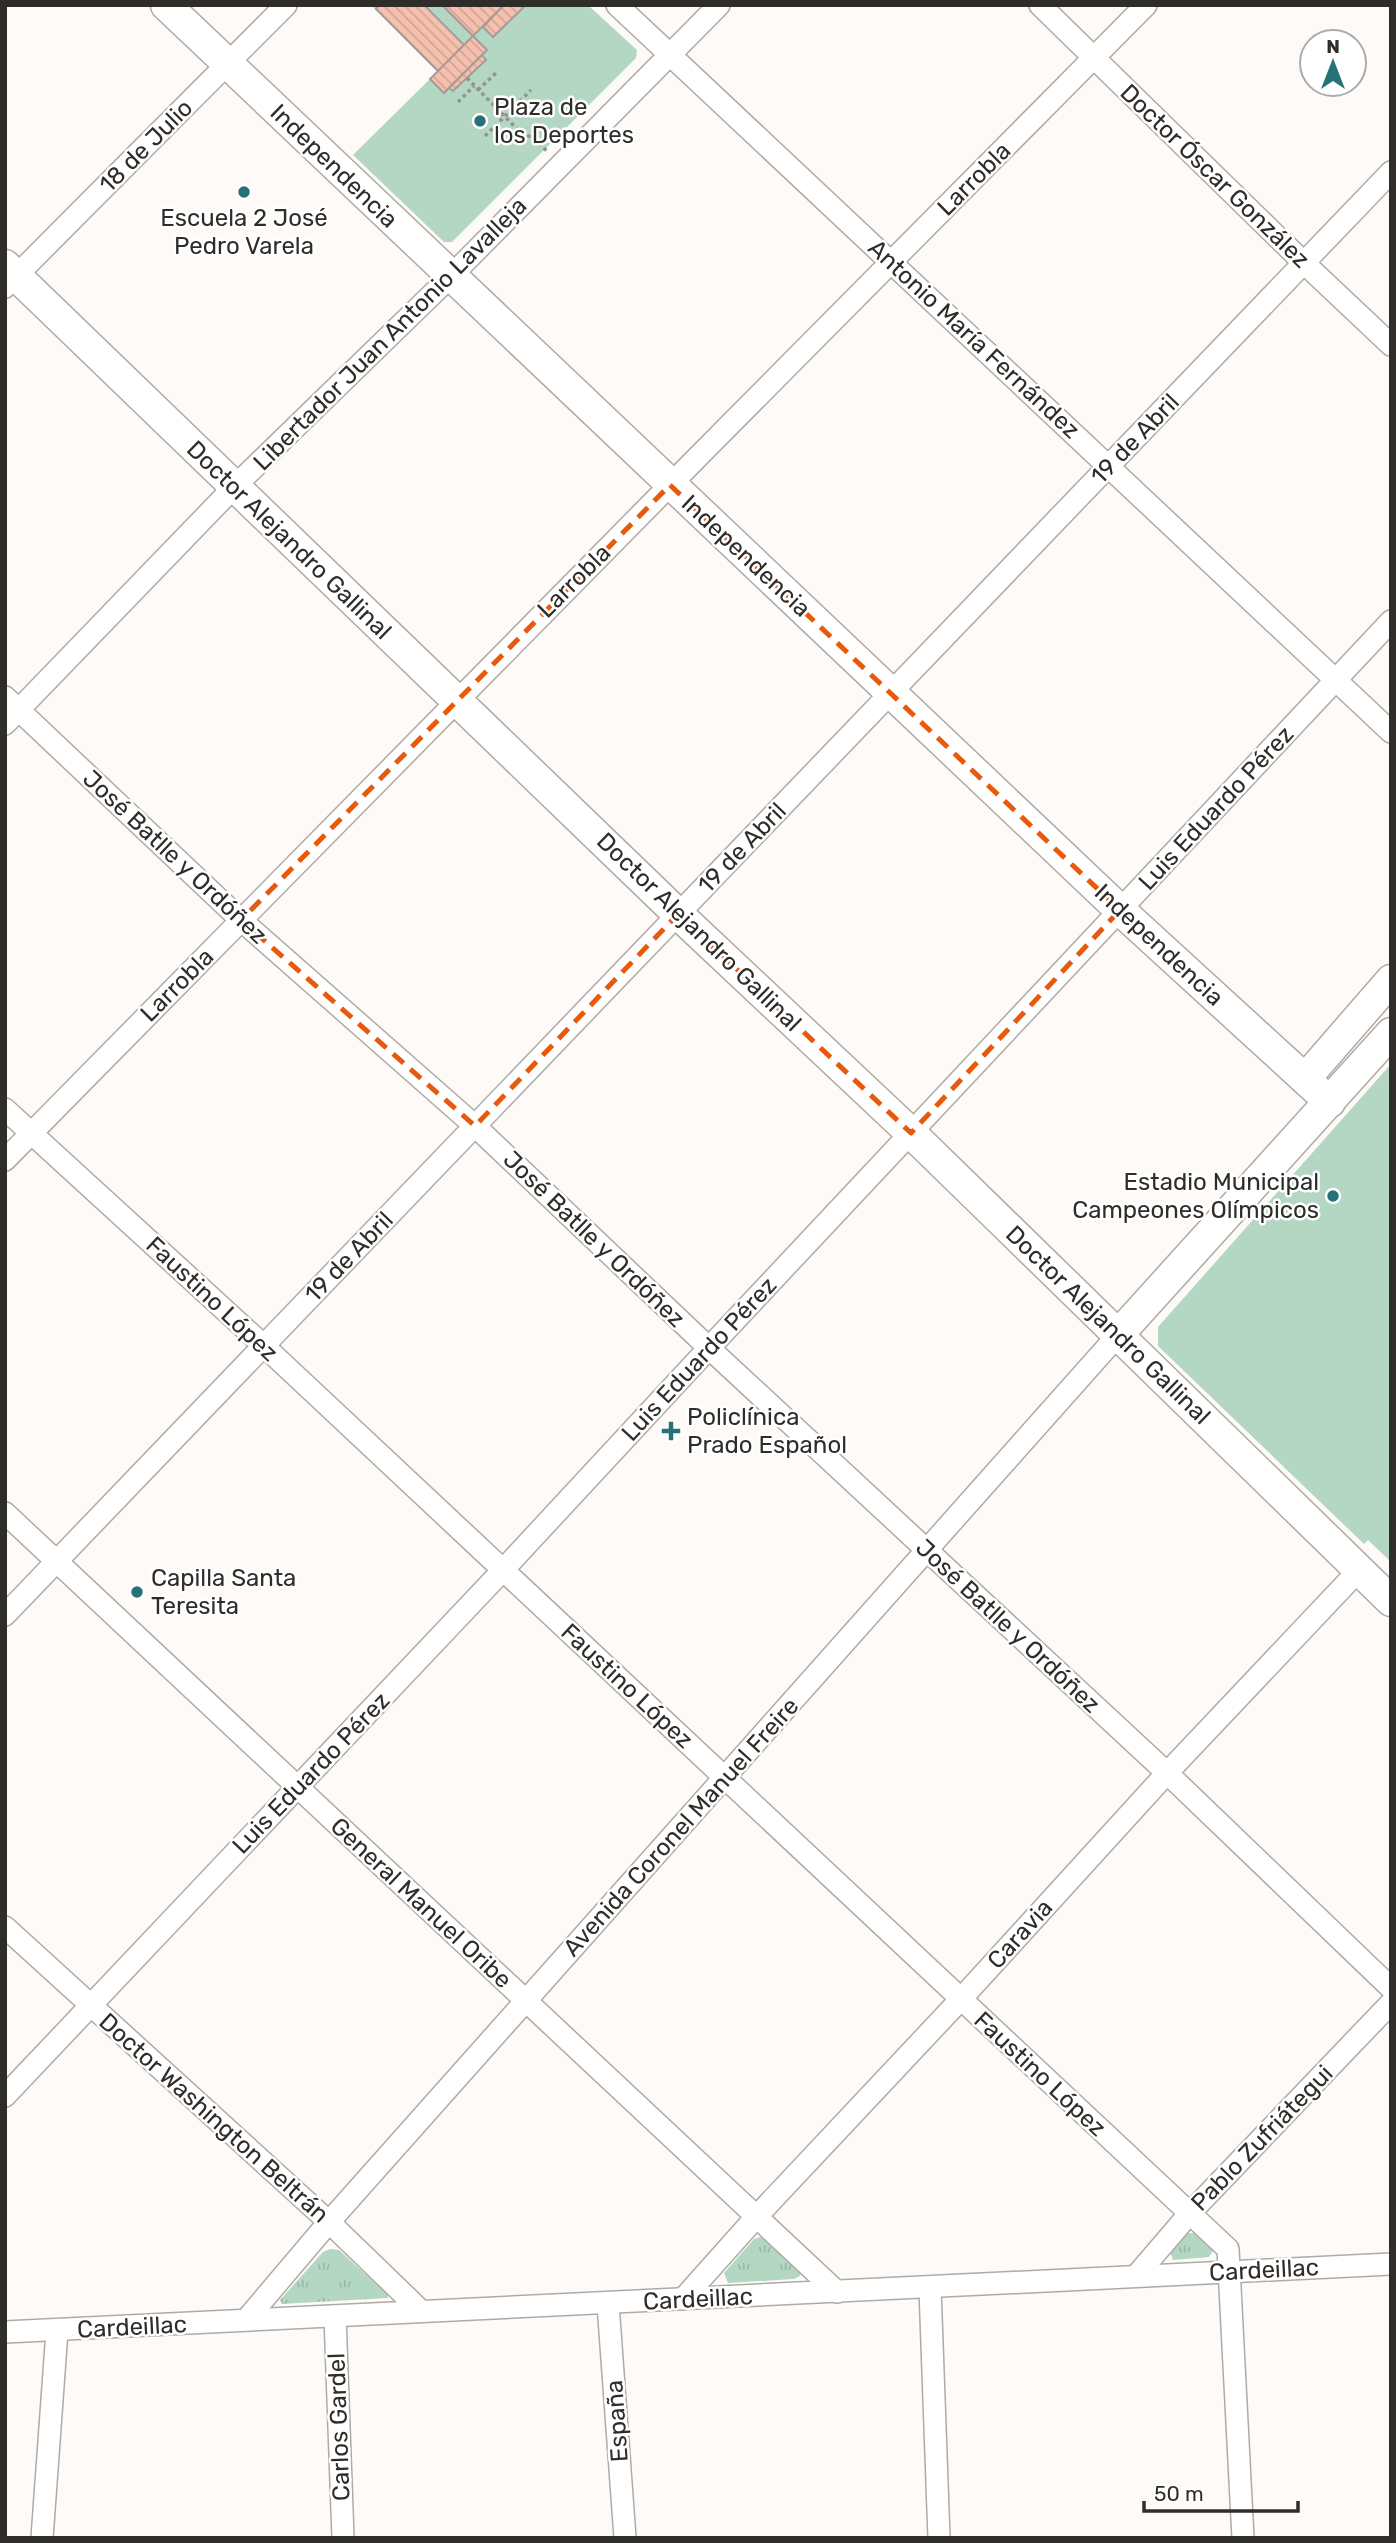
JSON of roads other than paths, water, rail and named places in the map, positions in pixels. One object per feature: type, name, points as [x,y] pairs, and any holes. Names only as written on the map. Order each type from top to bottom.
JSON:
[{"type":"street","name":"Independencia","points":[[166,5],[1120,910],[1331,1102]]},
{"type":"street","name":"18 de Julio","points":[[9,276],[286,5]]},
{"type":"street","name":"Antonio María Fernández","points":[[617,5],[1391,732]]},
{"type":"street","name":"Libertador Juan Antonio Lavalleja","points":[[10,710],[451,276],[719,5]]},
{"type":"street","name":"Doctor Óscar González","points":[[1040,5],[1391,345]]},
{"type":"street","name":"Larrobla","points":[[5,1160],[1146,5]]},
{"type":"street","name":"19 de Abril","points":[[5,1615],[1391,172]]},
{"type":"street","name":"Doctor Alejandro Gallinal","points":[[9,276],[911,1133],[1391,1601]]},
{"type":"street","name":"Luis Eduardo Pérez","points":[[5,2096],[503,1570],[1391,621]]},
{"type":"street","name":"José Batlle y Ordóñez","points":[[10,710],[241,920],[475,1126],[709,1348],[1167,1773],[1391,1988]]},
{"type":"street","points":[[1305,1079],[1391,980]]},
{"type":"street","points":[[1118,1335],[1391,1033]]},
{"type":"street","name":"Faustino López","points":[[5,1109],[264,1346],[1228,2249],[1243,2538]]},
{"type":"street","name":"Avenida Coronel Manuel Freire","points":[[246,2320],[329,2222],[1118,1335]]},
{"type":"street","name":"General Manuel Oribe","points":[[5,1513],[837,2291]]},
{"type":"street","name":"Caravia","points":[[683,2299],[1167,1773],[1359,1570]]},
{"type":"street","name":"Doctor Washington Beltrán","points":[[5,1927],[329,2222],[421,2311]]},
{"type":"street","name":"Pablo Zufriátegui","points":[[1136,2276],[1190,2213],[1391,2003]]},
{"type":"street","name":"Cardeillac","points":[[5,2332],[1391,2264]]},
{"type":"street","points":[[930,2288],[939,2538]]},
{"type":"street","name":"España","points":[[608,2304],[625,2538]]},
{"type":"street","name":"Carlos Gardel","points":[[335,2316],[342,2538]]},
{"type":"street","points":[[42,2538],[57,2331]]},
{"type":"place","name":"Plaza de los Deportes","points":[[480,121]]},
{"type":"place","name":"Escuela 2 José Pedro Varela","points":[[244,192]]},
{"type":"place","name":"Estadio Municipal Campeones Olímpicos","points":[[1333,1196]]},
{"type":"place","name":"Policlínica Prado Español","points":[[671,1431]]},
{"type":"place","name":"Capilla Santa Teresita","points":[[137,1592]]}]
